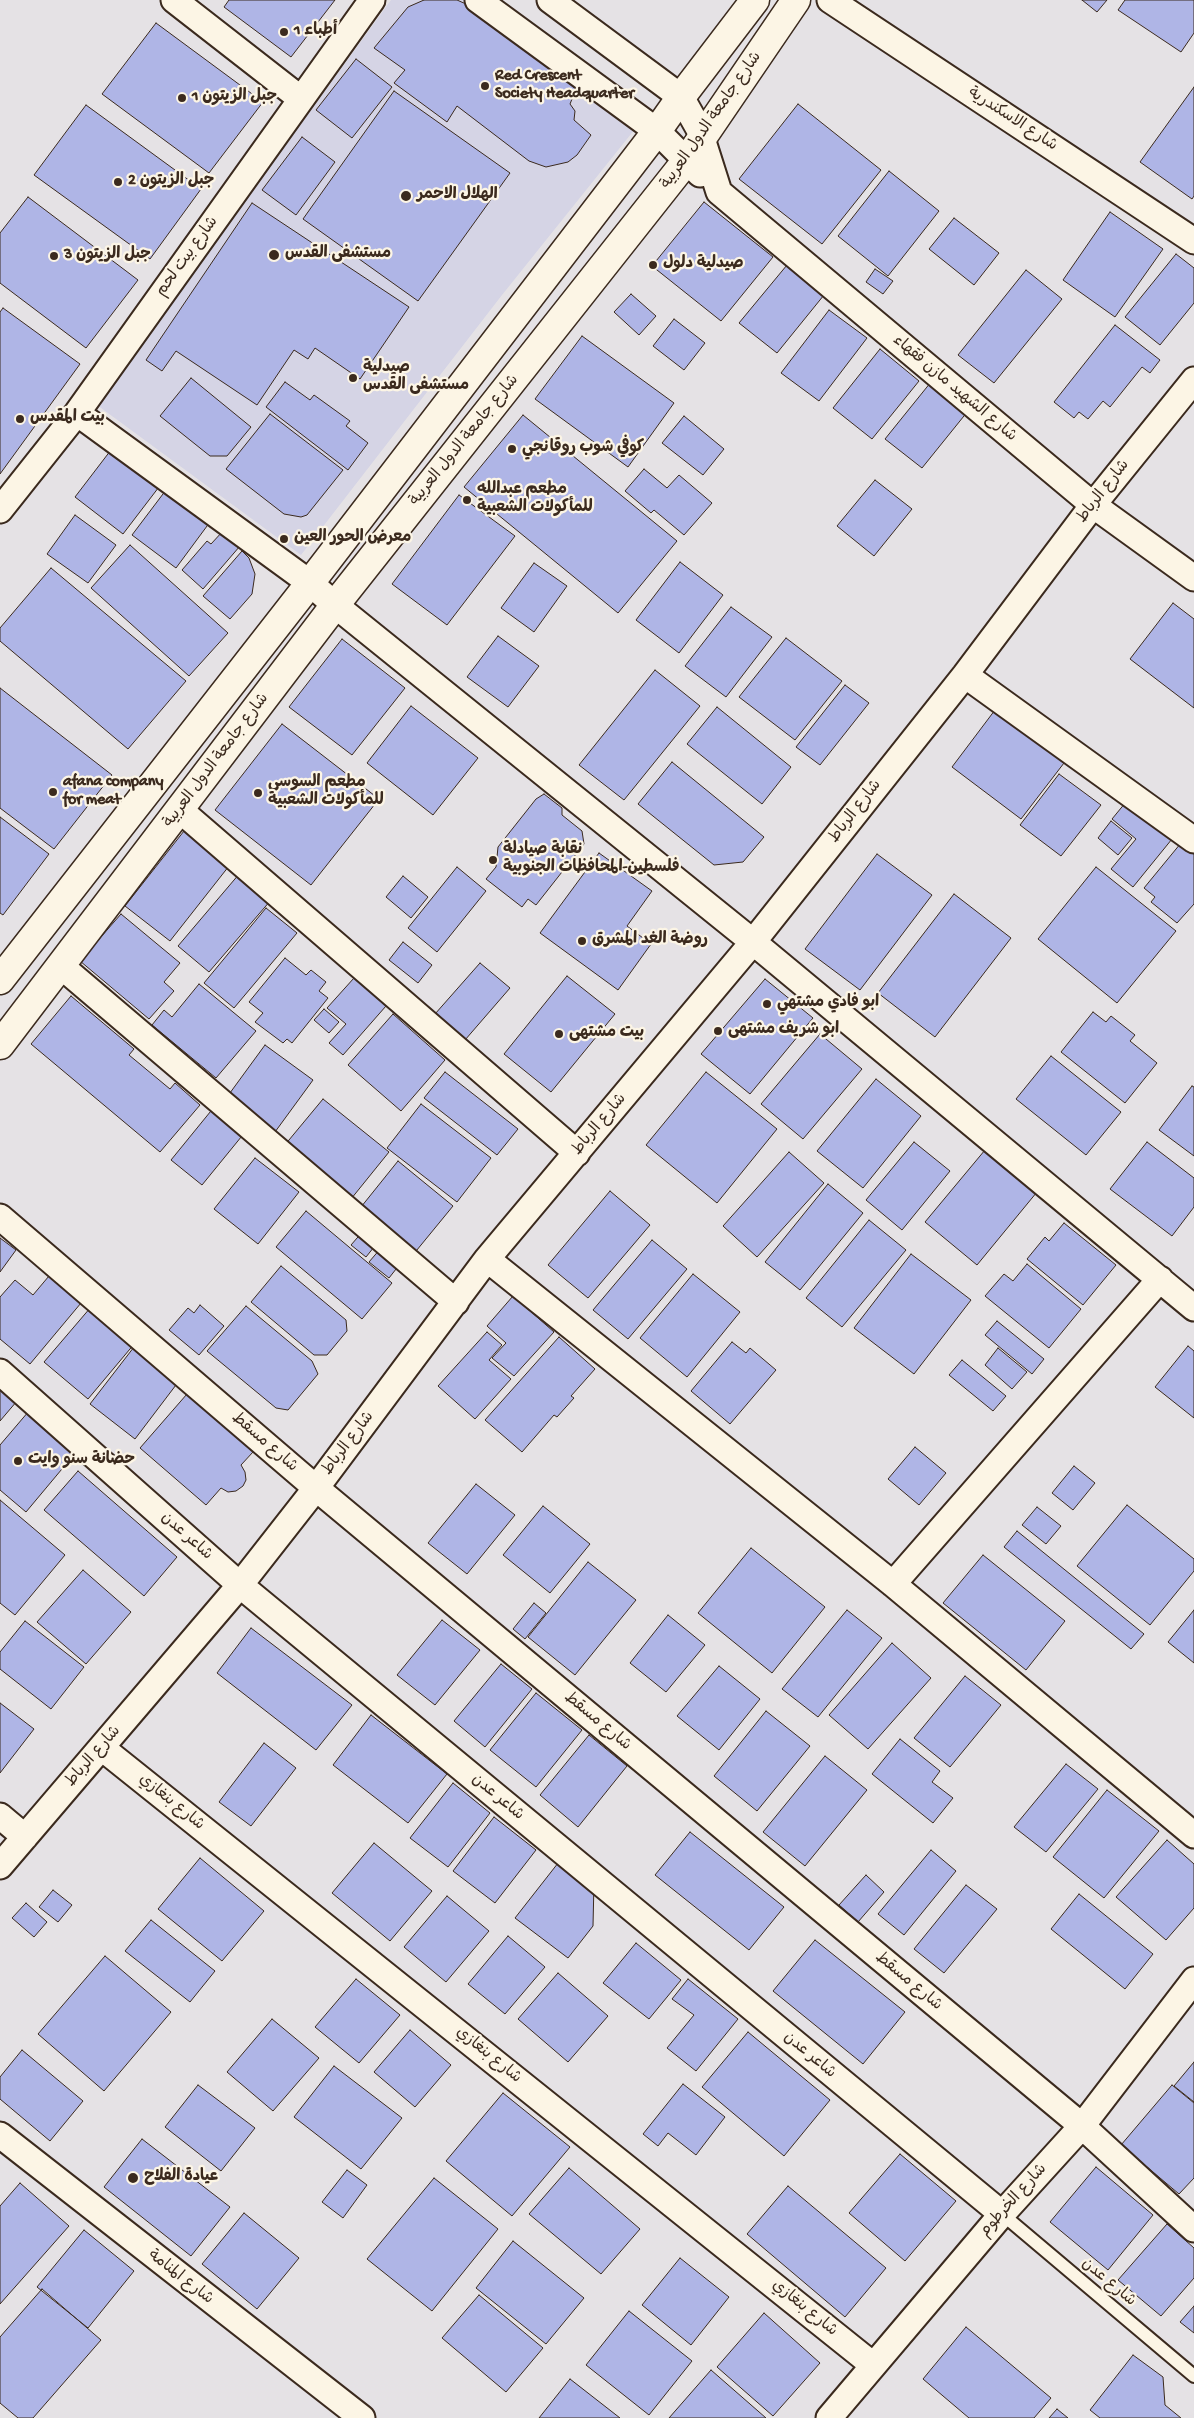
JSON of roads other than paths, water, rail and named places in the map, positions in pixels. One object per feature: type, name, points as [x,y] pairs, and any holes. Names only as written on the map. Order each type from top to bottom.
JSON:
[{"type":"main road","points":[[0,980],[310,583],[657,131],[755,0]]},
{"type":"main road","name":"شارع جامعة الدول العربية","points":[[0,1045],[335,605],[696,143],[796,0]]},
{"type":"street","points":[[174,0],[300,100]]},
{"type":"street","name":"شارع بيت لحم","points":[[0,510],[77,413],[372,0]]},
{"type":"street","name":"شارع الشهيد مازن فقهاء","points":[[478,0],[657,131],[696,143]]},
{"type":"street","name":"شارع الشهيد مازن فقهاء","points":[[550,0],[681,97],[696,143],[719,192],[1093,505],[1194,578]]},
{"type":"street","name":"شارع الاسكندرية","points":[[830,0],[1194,241]]},
{"type":"street","name":"شارع الرباط","points":[[0,1866],[240,1585],[316,1488],[487,1259],[753,942],[964,675],[1093,505],[1194,380]]},
{"type":"street","points":[[77,413],[310,583],[753,942],[1194,1308]]},
{"type":"street","points":[[964,675],[1194,840]]},
{"type":"street","points":[[180,810],[577,1153]]},
{"type":"street","points":[[61,966],[456,1302]]},
{"type":"street","name":"شارع مسقط","points":[[0,1217],[316,1488],[1082,2126],[1194,2228]]},
{"type":"street","points":[[487,1259],[893,1584],[1194,1835]]},
{"type":"street","points":[[893,1584],[1160,1279]]},
{"type":"street","name":"شاعر عدن","points":[[0,1372],[240,1585],[1002,2214]]},
{"type":"street","name":"شارع بنغازي","points":[[102,1748],[873,2365]]},
{"type":"street","points":[[0,1816],[25,1837]]},
{"type":"street","name":"شارع الخرطوم","points":[[829,2418],[1002,2214],[1082,2126],[1194,1980]]},
{"type":"street","name":"شارع المنامة","points":[[0,2135],[362,2418]]},
{"type":"lane","name":"شارع عدن","points":[[1002,2214],[1194,2376]]},
{"type":"place","name":"أطباء 1","points":[[284,32]]},
{"type":"place","name":"Red Crescent Society Headquarter","points":[[485,86]]},
{"type":"place","name":"جبل الزيتون 1","points":[[182,98]]},
{"type":"place","name":"جبل الزيتون 2","points":[[118,182]]},
{"type":"place","name":"الهلال الاحمر","points":[[406,196]]},
{"type":"place","name":"مستشفى القدس","points":[[274,255]]},
{"type":"place","name":"جبل الزيتون 3","points":[[54,256]]},
{"type":"place","name":"صيدلية دلول","points":[[653,265]]},
{"type":"place","name":"صيدلية مستشفى القدس","points":[[353,378]]},
{"type":"place","name":"بيت المقدس","points":[[20,419]]},
{"type":"place","name":"كوفي شوب روقانجي","points":[[512,449]]},
{"type":"place","name":"مطعم عبدالله للمأكولات الشعبية","points":[[467,500]]},
{"type":"place","name":"معرض الحور العين","points":[[284,539]]},
{"type":"place","name":"afana company for meat","points":[[53,792]]},
{"type":"place","name":"مطعم السوسي للمأكولات الشعبية","points":[[258,793]]},
{"type":"place","name":"نقابة صيادلة فلسطين-المحافظات الجنوبية","points":[[493,860]]},
{"type":"place","name":"روضة الغد المشرق","points":[[582,941]]},
{"type":"place","name":"ابو فادي مشتهي","points":[[767,1004]]},
{"type":"place","name":"ابو شريف مشتهى","points":[[718,1031]]},
{"type":"place","name":"بيت مشتهى","points":[[559,1034]]},
{"type":"place","name":"حضانة سنو وايت","points":[[18,1461]]},
{"type":"place","name":"عيادة الفلاح","points":[[133,2178]]}]
